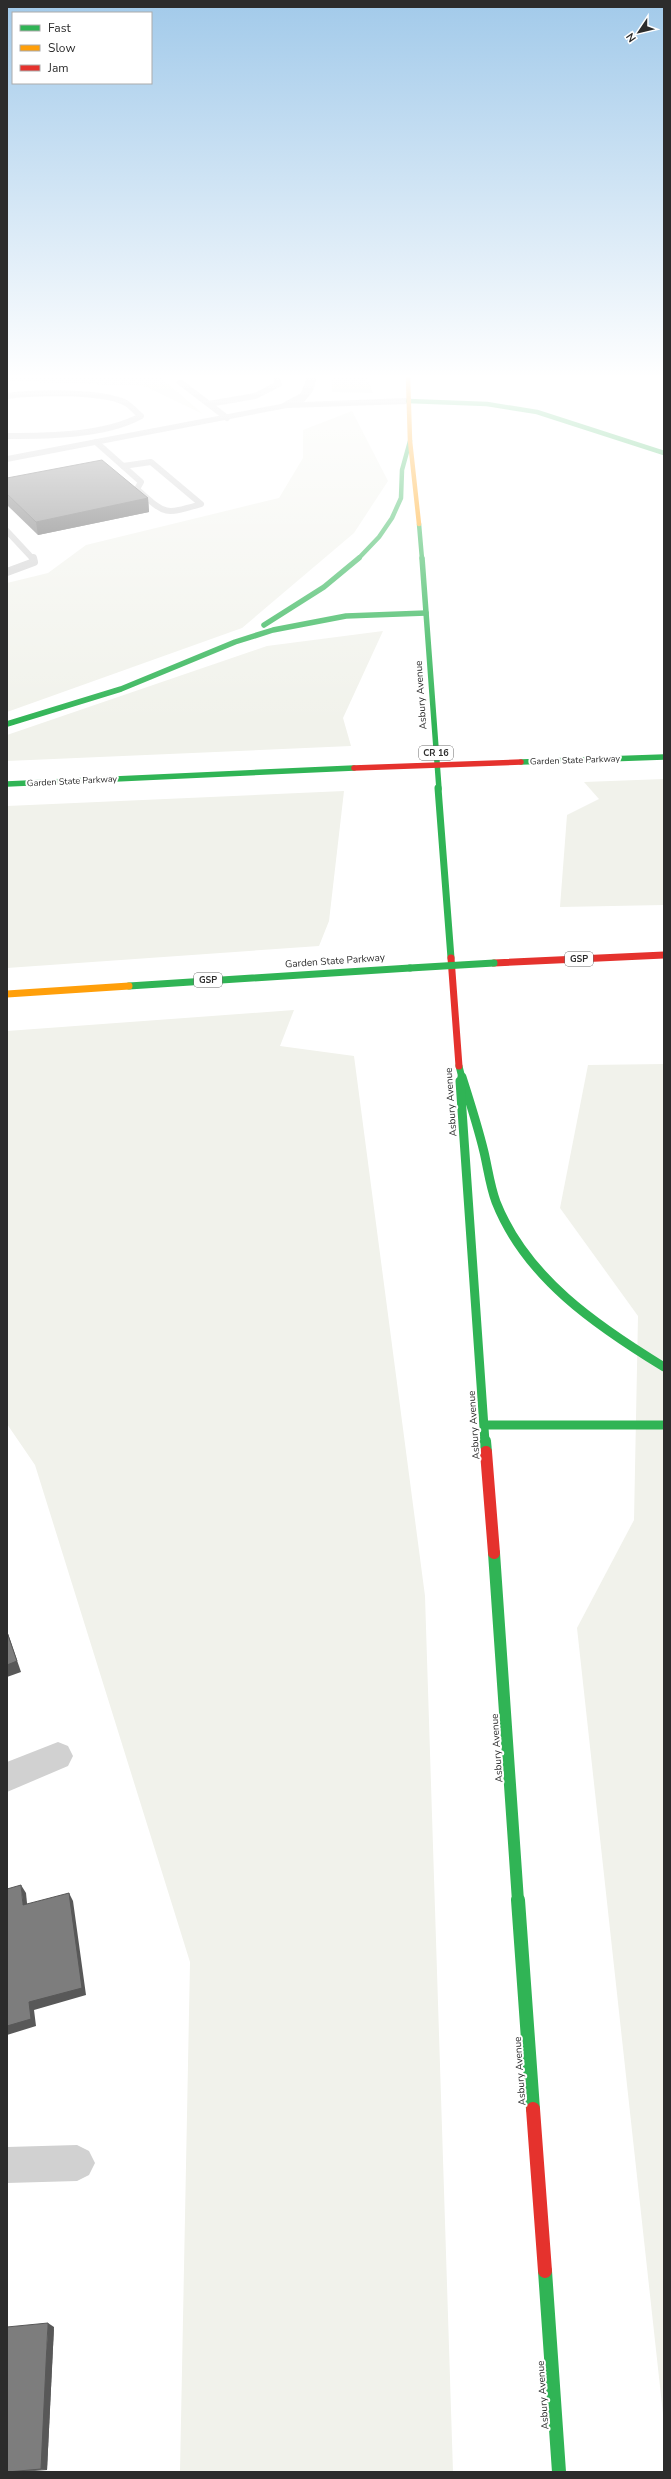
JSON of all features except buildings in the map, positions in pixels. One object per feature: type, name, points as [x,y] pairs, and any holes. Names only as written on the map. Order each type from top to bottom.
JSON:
[{"type":"main road","points":[[235,642],[323,588],[349,567],[371,544],[388,522],[401,499],[401,493]]},
{"type":"main road","name":"Asbury Avenue","points":[[415,493],[426,613],[559,2472]]},
{"type":"main road","points":[[7,724],[121,688],[235,642],[273,630],[329,618],[388,612],[426,613]]},
{"type":"main road","name":"Garden State Parkway","points":[[7,784],[354,768],[664,757]]},
{"type":"main road","name":"Garden State Parkway","points":[[7,994],[494,963],[664,955]]},
{"type":"main road","points":[[459,1066],[497,1203],[517,1241],[550,1283],[575,1307],[599,1327],[664,1367]]},
{"type":"main road","points":[[485,1425],[664,1425]]},
{"type":"street","points":[[7,1777],[58,1756]]},
{"type":"street","points":[[7,2165],[77,2163]]},
{"type":"lane","points":[[142,493],[162,511],[173,512],[201,504],[188,493]]},
{"type":"lane","points":[[7,531],[33,558],[34,562],[7,572]]},
{"type":"shaded area","points":[[282,493],[380,493],[354,533],[242,628],[7,712],[7,583],[48,573],[86,545],[279,498]]},
{"type":"shaded area","points":[[383,631],[343,718],[351,746],[7,761],[7,735],[267,646]]},
{"type":"shaded area","points":[[664,779],[664,905],[560,907],[567,815],[599,799],[584,782]]},
{"type":"shaded area","points":[[344,791],[329,921],[319,946],[7,968],[7,806]]},
{"type":"shaded area","points":[[294,1010],[280,1046],[354,1056],[425,1596],[453,2472],[180,2472],[190,1962],[35,1465],[7,1424],[7,1031]]},
{"type":"shaded area","points":[[664,1064],[664,2423],[577,1628],[634,1520],[638,1316],[560,1208],[588,1065]]},
{"type":"traffic: fast","points":[[264,625],[324,587],[363,555],[379,537],[392,518],[402,493]]},
{"type":"traffic: fast","points":[[419,524],[451,958]]},
{"type":"traffic: fast","points":[[7,724],[121,689],[235,642],[273,630],[346,616],[426,613]]},
{"type":"traffic: fast","points":[[521,762],[664,757]]},
{"type":"traffic: fast","points":[[7,784],[354,768]]},
{"type":"traffic: fast","points":[[410,968],[494,963]]},
{"type":"traffic: fast","points":[[129,986],[410,968]]},
{"type":"traffic: fast","points":[[459,1066],[484,1151],[495,1198],[510,1231],[546,1278],[567,1298],[589,1317],[614,1335],[664,1367]]},
{"type":"traffic: fast","points":[[460,1081],[486,1452]]},
{"type":"traffic: fast","points":[[485,1425],[664,1425]]},
{"type":"traffic: fast","points":[[494,1553],[533,2109]]},
{"type":"traffic: fast","points":[[545,2271],[559,2472]]},
{"type":"traffic: slow","points":[[416,493],[419,524]]},
{"type":"traffic: slow","points":[[7,994],[129,986]]},
{"type":"traffic: jam","points":[[354,768],[521,762]]},
{"type":"traffic: jam","points":[[494,963],[664,955]]},
{"type":"traffic: jam","points":[[451,958],[459,1066]]},
{"type":"traffic: jam","points":[[486,1452],[494,1553]]},
{"type":"traffic: jam","points":[[533,2109],[545,2271]]}]
